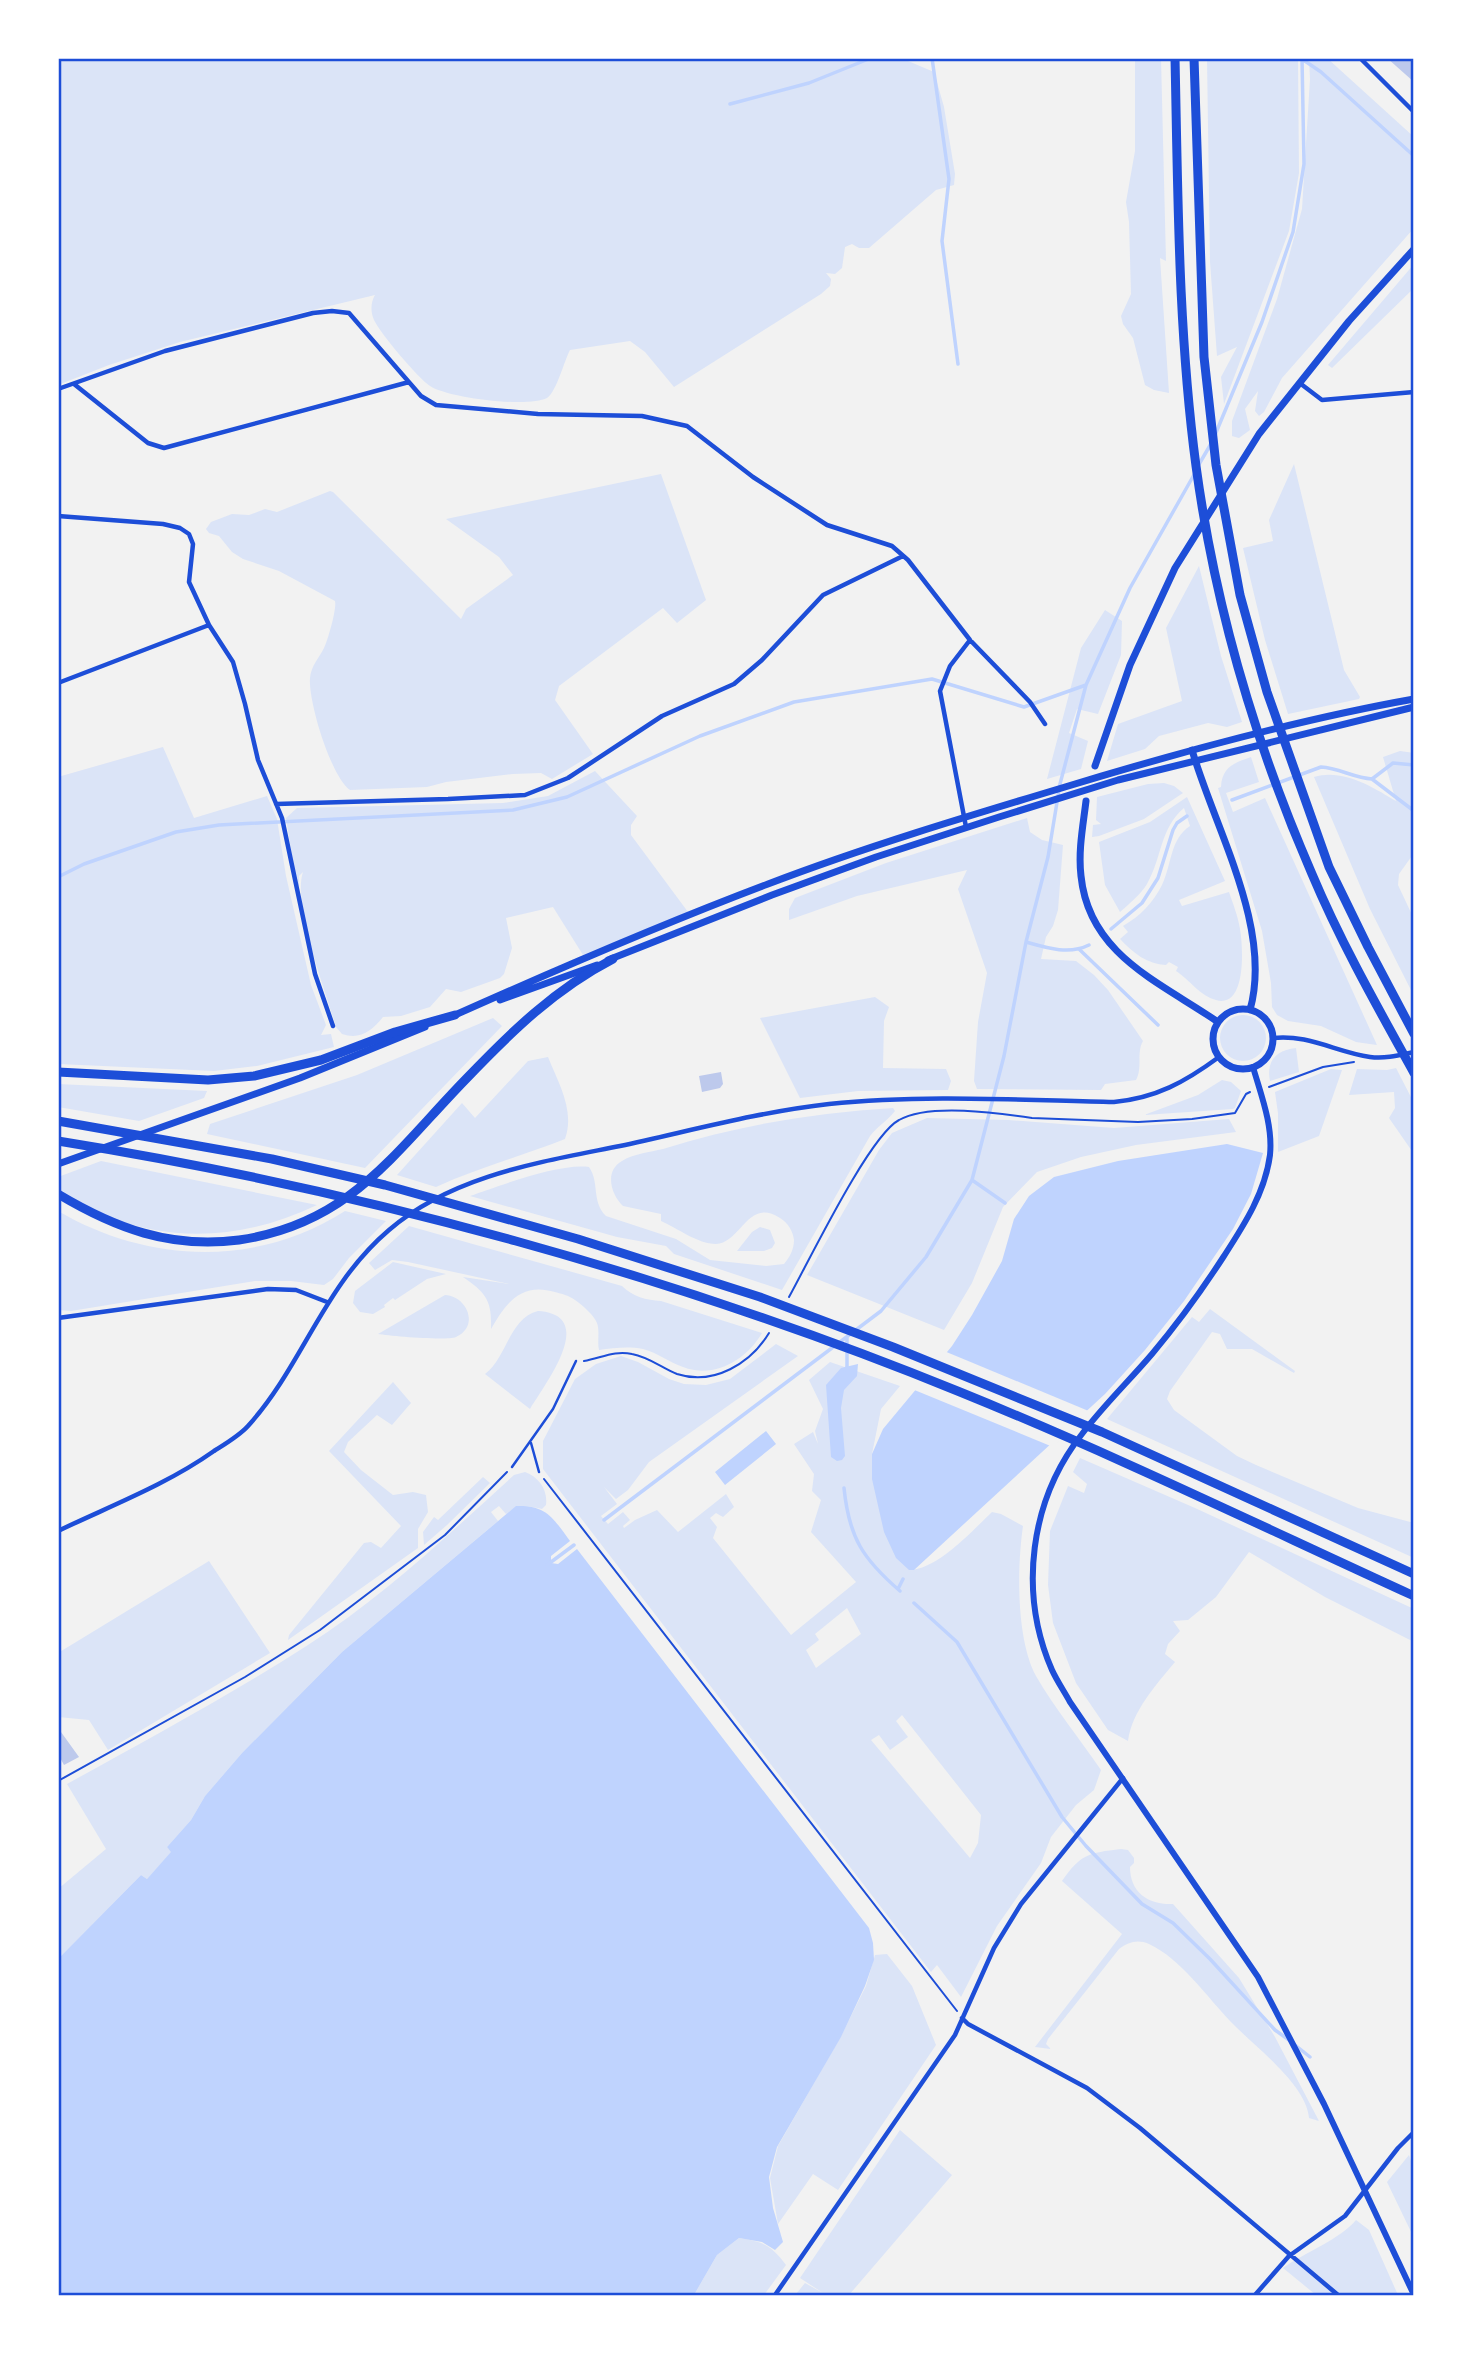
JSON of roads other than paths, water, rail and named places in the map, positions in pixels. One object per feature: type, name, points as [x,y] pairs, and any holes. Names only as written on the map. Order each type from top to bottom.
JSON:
[{"type":"highway","points":[[1175,58],[1187,384],[1202,509],[1221,599],[1248,698],[1312,874],[1373,998],[1414,1073]]},
{"type":"highway","points":[[1194,58],[1204,357],[1216,465],[1240,595],[1267,692],[1329,867],[1414,1034]]},
{"type":"highway","points":[[58,1194],[111,1223],[170,1239],[230,1241],[289,1228],[344,1200],[373,1177],[414,1137],[464,1080],[537,1009],[573,982],[613,959]]},
{"type":"highway","points":[[58,1072],[208,1080],[243,1077],[285,1070],[321,1060],[395,1032],[455,1015]]},
{"type":"highway","points":[[58,1121],[272,1159],[385,1185],[578,1239],[760,1297],[893,1347],[1102,1432],[1414,1574]]},
{"type":"highway","points":[[58,1141],[268,1178],[377,1205],[573,1257],[754,1315],[947,1387],[1094,1450],[1414,1596]]},
{"type":"main road","points":[[1095,766],[1130,664],[1175,568],[1259,435],[1349,321],[1414,249]]},
{"type":"main road","points":[[58,1164],[300,1078],[768,884],[963,818],[1192,750],[1340,712],[1414,699]]},
{"type":"main road","points":[[455,1015],[613,959],[772,895],[966,827],[1118,780],[1414,707]]},
{"type":"main road","points":[[1192,750],[1251,926],[1257,970],[1250,1010]]},
{"type":"main road","points":[[1086,801],[1080,876],[1086,904],[1099,931],[1123,958],[1218,1022]]},
{"type":"main road","points":[[1235,1010],[1250,1010],[1266,1020],[1273,1038],[1268,1056],[1252,1067],[1235,1068],[1219,1057],[1212,1040],[1223,1016],[1235,1010]]},
{"type":"street","points":[[1360,58],[1414,111]]},
{"type":"street","points":[[58,389],[165,351],[313,313],[332,311],[349,313],[421,396],[436,405],[538,414],[642,416],[687,426],[753,477],[827,525],[892,547],[903,556],[970,640],[1030,702],[1045,724]]},
{"type":"street","points":[[74,384],[148,443],[164,448],[409,382]]},
{"type":"street","points":[[1301,384],[1322,400],[1414,392]]},
{"type":"street","points":[[58,516],[128,519],[180,528],[189,534],[193,544],[189,582],[209,625],[233,663],[258,760],[282,818],[316,974],[333,1026]]},
{"type":"street","points":[[276,804],[525,794],[568,778],[662,716],[734,684],[762,660],[823,595],[903,556]]},
{"type":"street","points":[[58,683],[209,625]]},
{"type":"street","points":[[966,827],[940,691],[950,666],[970,640]]},
{"type":"street","points":[[1273,1038],[1314,1040],[1370,1057],[1394,1057],[1414,1052]]},
{"type":"street","points":[[58,1531],[187,1470],[246,1428],[270,1397],[327,1302],[362,1257],[390,1229],[423,1206],[466,1185],[528,1166],[793,1109],[876,1100],[1136,1100],[1160,1094],[1219,1057]]},
{"type":"street","points":[[1252,1067],[1268,1118],[1270,1154],[1264,1181],[1251,1212],[1190,1305],[1151,1355],[1081,1435],[1062,1463],[1049,1490],[1034,1546],[1034,1598],[1040,1632],[1052,1670],[1070,1702],[1258,1977],[1324,2104],[1363,2192],[1414,2295]]},
{"type":"street","points":[[58,1318],[268,1289],[296,1290],[327,1302]]},
{"type":"street","points":[[775,2295],[955,2035],[994,1948],[1014,1915],[1123,1778]]},
{"type":"street","points":[[962,2018],[968,2024],[1087,2088],[1140,2128],[1338,2295]]},
{"type":"street","points":[[1255,2295],[1289,2256],[1345,2216],[1398,2148],[1414,2132]]},
{"type":"lane","points":[[512,1467],[553,1409],[576,1362]]},
{"type":"lane","points":[[531,1443],[539,1472]]},
{"type":"water","points":[[1227,1144],[1263,1153],[1251,1194],[1233,1229],[1184,1301],[1105,1394],[914,1570],[909,1570],[896,1558],[884,1532],[872,1479],[872,1454],[883,1429],[952,1346],[972,1315],[1002,1261],[1014,1219],[1029,1196],[1054,1177],[1118,1161]]},
{"type":"water","points":[[858,1364],[857,1376],[844,1390],[841,1408],[845,1456],[837,1461],[831,1457],[826,1385],[841,1368]]},
{"type":"water","points":[[766,1431],[776,1444],[725,1485],[715,1472]]},
{"type":"water","points":[[516,1506],[542,1511],[559,1526],[570,1541],[551,1556],[551,1563],[558,1564],[577,1549],[869,1928],[874,1960],[865,1986],[841,2037],[777,2147],[769,2177],[773,2208],[783,2242],[775,2250],[762,2242],[739,2238],[717,2255],[694,2295],[58,2295],[58,1959],[141,1875],[147,1879],[171,1852],[167,1847],[191,1820],[205,1796],[242,1753],[342,1652]]},
{"type":"waterway","points":[[730,104],[809,83],[871,58]]},
{"type":"waterway","points":[[932,58],[949,179],[942,241],[958,364]]},
{"type":"waterway","points":[[1215,435],[1262,322],[1293,232],[1304,164],[1302,58]]},
{"type":"waterway","points":[[1302,59],[1321,72],[1414,156]]},
{"type":"waterway","points":[[1198,466],[1212,442]]},
{"type":"waterway","points":[[604,1520],[881,1311],[926,1257],[972,1180],[1004,1056],[1026,942],[1048,857],[1060,784],[1086,685],[1130,588],[1195,473]]},
{"type":"waterway","points":[[58,877],[84,864],[176,832],[219,825],[513,810],[567,797],[700,736],[794,702],[932,679],[1024,707],[1086,685]]},
{"type":"waterway","points":[[1232,800],[1321,767],[1372,779],[1393,763],[1414,765]]},
{"type":"waterway","points":[[1372,779],[1414,811]]},
{"type":"waterway","points":[[1111,929],[1142,903],[1158,878],[1173,830],[1177,823],[1187,816]]},
{"type":"waterway","points":[[1026,942],[1066,950],[1089,945]]},
{"type":"waterway","points":[[1080,950],[1158,1025]]},
{"type":"waterway","points":[[972,1180],[1005,1203]]},
{"type":"waterway","points":[[845,1370],[847,1337]]},
{"type":"waterway","points":[[844,1488],[850,1521],[860,1546],[867,1558],[900,1591]]},
{"type":"waterway","points":[[547,1565],[574,1545]]},
{"type":"waterway","points":[[898,1589],[903,1579]]},
{"type":"waterway","points":[[914,1603],[957,1642],[1062,1817],[1086,1846],[1142,1904],[1173,1923],[1275,2030],[1289,2040]]},
{"type":"waterway","points":[[1295,2045],[1310,2057]]}]
